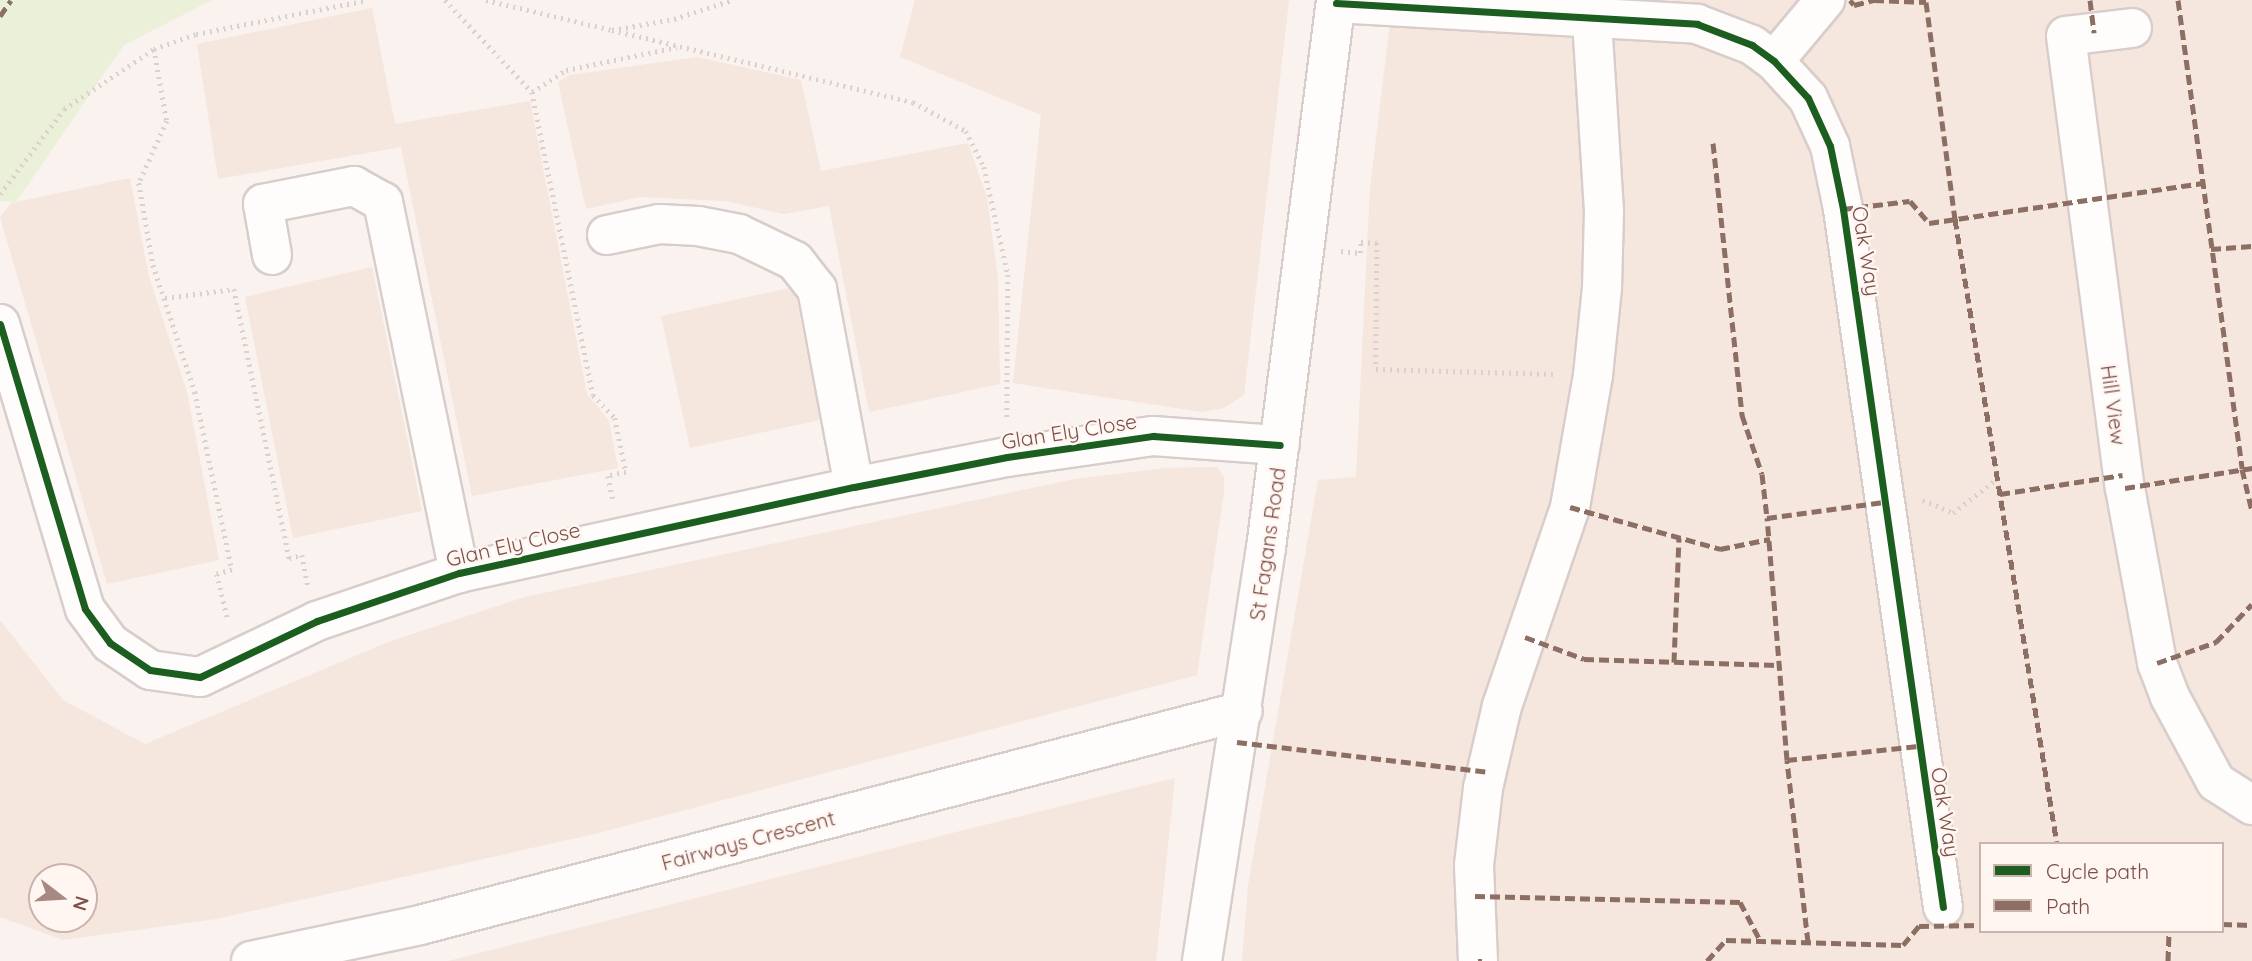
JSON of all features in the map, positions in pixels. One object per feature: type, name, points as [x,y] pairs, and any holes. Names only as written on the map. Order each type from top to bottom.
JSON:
[{"type":"street","points":[[1774,61],[1825,0]]},
{"type":"street","name":"Oak Way","points":[[1336,2],[1697,24],[1752,46],[1774,61],[1808,98],[1830,146],[1870,385],[1884,502],[1943,907]]},
{"type":"street","name":"St Fagans Road","points":[[1202,961],[1242,711],[1280,445],[1336,2]]},
{"type":"street","points":[[1478,961],[1474,865],[1483,788],[1502,706],[1570,507],[1593,375],[1602,288],[1604,211],[1592,18]]},
{"type":"street","name":"Hill View","points":[[2133,28],[2066,36],[2125,488],[2157,663],[2170,697],[2216,782],[2252,805]]},
{"type":"street","name":"Glan Ely Close","points":[[272,255],[262,204],[354,186],[383,202],[458,573]]},
{"type":"street","points":[[607,235],[659,224],[698,226],[739,234],[795,261],[817,289],[854,487]]},
{"type":"street","name":"Glan Ely Close","points":[[0,324],[85,609],[110,643],[150,670],[200,677],[317,621],[458,573],[854,487],[1007,457],[1153,436],[1280,445]]},
{"type":"street","name":"Fairways Crescent","points":[[251,961],[433,921],[1242,711]]},
{"type":"path","points":[[0,194],[64,109],[154,49],[196,34],[368,0]]},
{"type":"path","points":[[445,0],[532,92],[593,395],[615,418],[626,472],[608,476],[622,538]]},
{"type":"path","points":[[486,0],[914,102],[966,131],[984,167],[1008,275],[1007,457]]},
{"type":"path","points":[[612,30],[674,19],[732,0]]},
{"type":"path","points":[[532,92],[566,71],[677,47]]},
{"type":"path","points":[[154,49],[167,121],[139,183],[153,265],[195,392],[232,570],[217,574],[236,660]]},
{"type":"path","points":[[1305,247],[1360,253],[1362,242],[1377,243],[1376,369],[1593,375]]},
{"type":"path","points":[[165,298],[234,289],[289,558],[302,555],[317,621]]},
{"type":"path","points":[[1884,502],[1905,492],[1953,513],[1998,478]]},
{"type":"shaded area","points":[[915,0],[1289,0],[1244,395],[1224,408],[1202,412],[1013,383],[1041,115],[900,57]]},
{"type":"shaded area","points":[[1393,0],[2252,0],[2252,961],[1242,961],[1248,886],[1318,480],[1356,477],[1370,187]]},
{"type":"shaded area","points":[[372,8],[395,124],[530,101],[587,394],[609,421],[618,468],[472,496],[401,147],[218,179],[197,44]]},
{"type":"shaded area","points":[[697,57],[801,80],[821,171],[968,143],[987,197],[998,279],[1000,384],[869,412],[829,206],[784,214],[725,201],[640,197],[586,209],[558,82],[570,75]]},
{"type":"shaded area","points":[[130,178],[149,277],[187,392],[219,560],[107,584],[0,217],[11,203]]},
{"type":"shaded area","points":[[372,267],[422,511],[293,538],[245,297]]},
{"type":"shaded area","points":[[794,287],[820,420],[690,448],[661,316]]},
{"type":"shaded area","points":[[1217,467],[1224,477],[1197,675],[594,834],[216,919],[63,940],[44,933],[98,933],[98,863],[28,863],[28,927],[0,917],[0,620],[63,700],[145,744],[391,641],[525,597],[1074,479],[1166,468]]},
{"type":"shaded area","points":[[1175,778],[1156,961],[448,961],[972,828]]},
{"type":"green space","points":[[0,0],[212,0],[124,45],[16,202],[0,201]]},
{"type":"marked path","points":[[0,16],[11,0]]},
{"type":"marked path","points":[[1850,0],[1854,5],[1874,0],[1926,2],[1955,219],[2057,842]]},
{"type":"marked path","points":[[2090,0],[2094,33]]},
{"type":"marked path","points":[[2178,0],[2242,469],[2252,511]]},
{"type":"marked path","points":[[1713,143],[1742,415],[1762,474],[1767,518]]},
{"type":"marked path","points":[[1843,209],[1910,201],[1929,223],[2203,183]]},
{"type":"marked path","points":[[2211,249],[2252,246]]},
{"type":"marked path","points":[[2125,488],[2252,468]]},
{"type":"marked path","points":[[2000,494],[2123,475]]},
{"type":"marked path","points":[[1808,942],[1787,760],[1767,518],[1884,502]]},
{"type":"marked path","points":[[1570,507],[1720,549],[1770,539]]},
{"type":"marked path","points":[[1674,662],[1679,538]]},
{"type":"marked path","points":[[2157,663],[2216,642],[2252,604]]},
{"type":"marked path","points":[[1525,637],[1584,659],[1778,665]]},
{"type":"marked path","points":[[1237,742],[1487,772]]},
{"type":"marked path","points":[[1787,760],[1918,746]]},
{"type":"marked path","points":[[1475,896],[1740,902],[1761,942]]},
{"type":"marked path","points":[[2224,924],[2252,925]]},
{"type":"marked path","points":[[1707,961],[1726,940],[1903,945],[1919,926],[1979,925]]},
{"type":"marked path","points":[[2168,961],[2169,933]]},
{"type":"cycle path","points":[[1336,3],[1697,24],[1752,45],[1774,61],[1808,98],[1830,146],[1843,209],[1943,907]]},
{"type":"cycle path","points":[[0,324],[85,609],[110,643],[150,670],[200,677],[317,621],[459,573],[854,487],[1007,457],[1153,436],[1280,445]]}]
